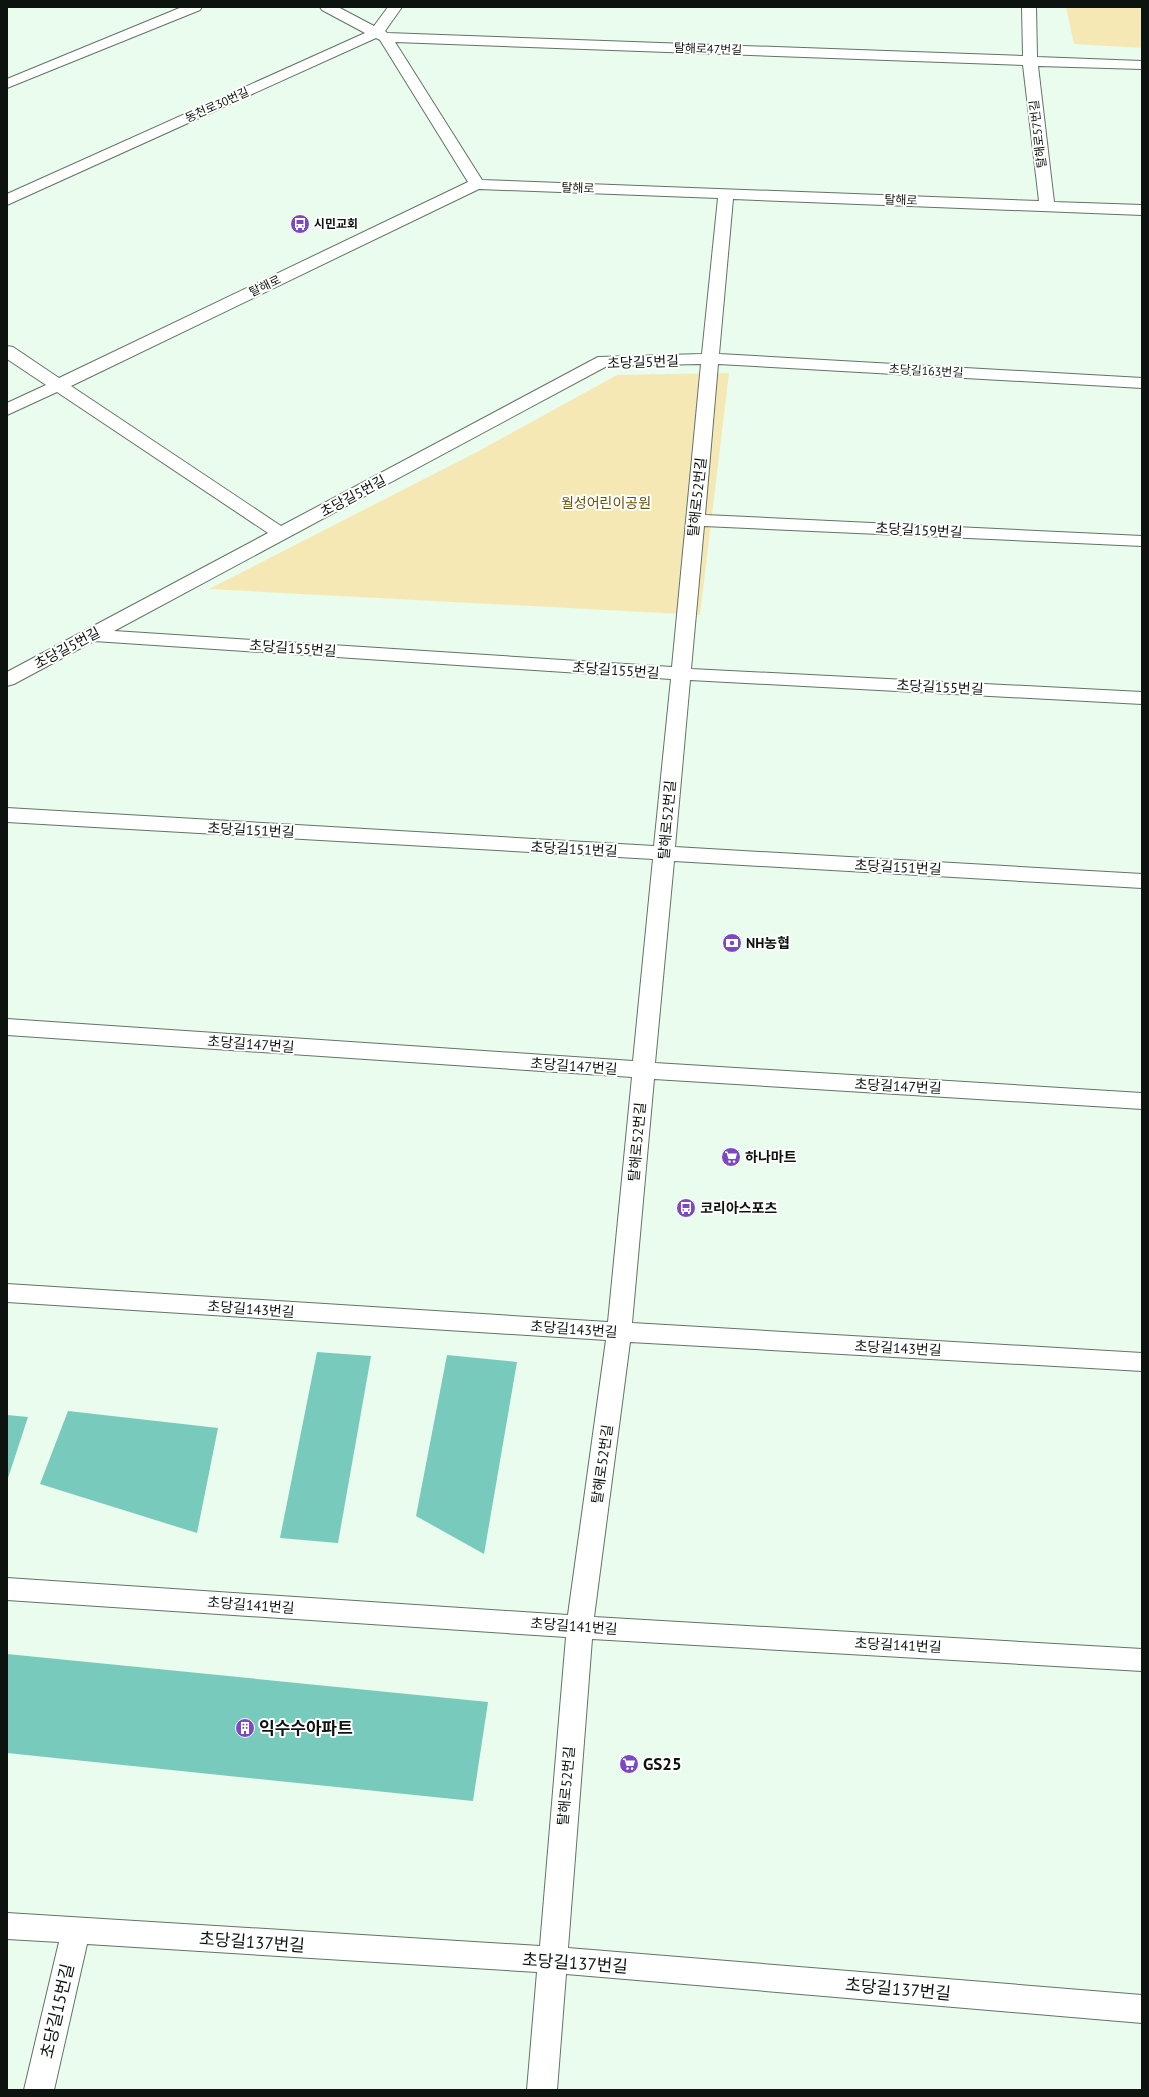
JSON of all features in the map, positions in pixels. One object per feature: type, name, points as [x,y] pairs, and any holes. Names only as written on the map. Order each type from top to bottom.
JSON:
[{"type":"street","points":[[7,84],[194,7]]},
{"type":"street","points":[[327,7],[381,35],[477,184]]},
{"type":"street","points":[[381,35],[395,7]]},
{"type":"street","name":"탈해로57번길","points":[[1029,7],[1030,61],[1047,206]]},
{"type":"street","name":"탈해로47번길","points":[[381,35],[1030,61]]},
{"type":"street","name":"동천로30번길","points":[[7,200],[381,35]]},
{"type":"street","points":[[1030,61],[1142,65]]},
{"type":"street","name":"탈해로","points":[[7,410],[477,184],[1142,210]]},
{"type":"street","name":"탈해로52번길","points":[[542,2090],[580,1626],[619,1332],[726,193]]},
{"type":"street","points":[[7,351],[281,534]]},
{"type":"street","name":"초당길163번길","points":[[711,359],[1142,383]]},
{"type":"street","name":"초당길5번길","points":[[7,680],[604,362],[711,359]]},
{"type":"street","name":"초당길159번길","points":[[695,520],[1142,541]]},
{"type":"street","name":"초당길155번길","points":[[91,635],[681,674],[1142,698]]},
{"type":"street","name":"초당길151번길","points":[[7,815],[1142,881]]},
{"type":"street","name":"초당길147번길","points":[[7,1027],[644,1070],[1142,1101]]},
{"type":"street","name":"초당길143번길","points":[[7,1293],[619,1332],[1142,1362]]},
{"type":"street","name":"초당길141번길","points":[[7,1589],[1142,1660]]},
{"type":"street","name":"초당길137번길","points":[[7,1926],[552,1960],[1142,2009]]},
{"type":"street","name":"초당길15번길","points":[[39,2090],[76,1931]]},
{"type":"green space","points":[[1066,7],[1142,7],[1142,48],[1074,44]]},
{"type":"green space","name":"월성어린이공원","points":[[729,373],[700,615],[209,589],[477,452],[617,375]]},
{"type":"building","points":[[317,1352],[371,1356],[338,1543],[280,1538]]},
{"type":"building","points":[[447,1355],[517,1362],[484,1554],[416,1516]]},
{"type":"building","points":[[68,1411],[218,1428],[197,1533],[40,1484]]},
{"type":"building","points":[[7,1415],[28,1417],[7,1481]]},
{"type":"building","name":"익수수아파트","points":[[7,1654],[488,1702],[473,1801],[7,1753]]},
{"type":"place","name":"시민교회","points":[[300,224]]},
{"type":"place","name":"NH농협","points":[[732,943]]},
{"type":"place","name":"하나마트","points":[[731,1157]]},
{"type":"place","name":"코리아스포츠","points":[[686,1208]]},
{"type":"place","name":"익수수아파트","points":[[245,1728]]},
{"type":"place","name":"GS25","points":[[629,1764]]}]
